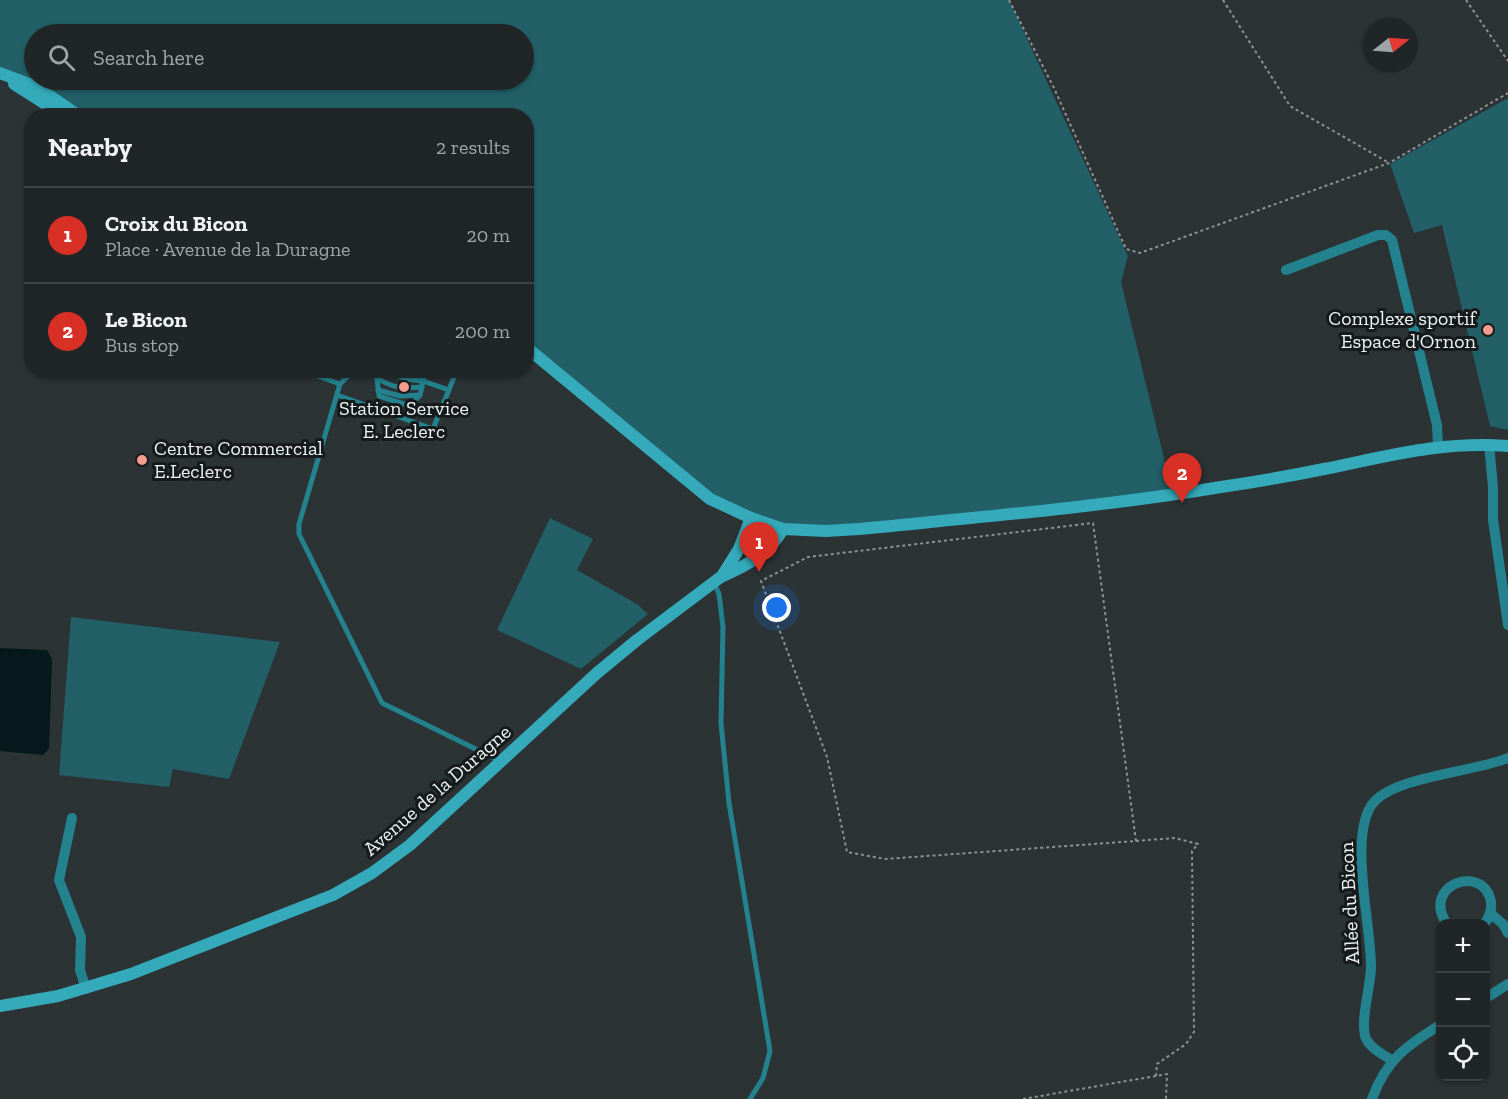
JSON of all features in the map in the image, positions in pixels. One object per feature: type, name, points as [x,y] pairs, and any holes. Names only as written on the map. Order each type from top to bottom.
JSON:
[{"type":"main road","points":[[0,73],[51,108]]},
{"type":"main road","points":[[0,73],[24,82]]},
{"type":"main road","points":[[41,90],[67,108]]},
{"type":"main road","points":[[534,354],[710,499],[751,518],[783,529],[826,531],[859,529],[1173,495],[1276,478],[1438,446],[1489,444],[1508,446]]},
{"type":"main road","name":"Avenue de la Duragne","points":[[718,579],[740,549],[751,518]]},
{"type":"main road","name":"Avenue de la Duragne","points":[[0,1006],[86,989],[142,970],[333,895],[372,873],[410,845],[597,673],[718,579],[752,563],[777,540],[783,529]]},
{"type":"street","points":[[1286,270],[1378,235],[1386,235],[1392,240],[1437,425],[1438,446]]},
{"type":"street","points":[[1489,444],[1493,520],[1508,625]]},
{"type":"street","name":"Allée du Bicon","points":[[1392,1060],[1378,1052],[1366,1040],[1364,1026],[1371,967],[1361,840],[1366,817],[1374,802],[1406,784],[1508,758]]},
{"type":"street","points":[[72,818],[59,880],[81,937],[80,970],[86,989]]},
{"type":"street","points":[[1445,919],[1440,909],[1444,892],[1457,882],[1465,880],[1480,885],[1490,897],[1490,913],[1487,919]]},
{"type":"street","points":[[1490,913],[1503,924],[1508,933]]},
{"type":"street","points":[[1490,995],[1508,984]]},
{"type":"street","points":[[1372,1099],[1379,1079],[1392,1060],[1437,1027]]},
{"type":"lane","points":[[19,88],[43,108]]},
{"type":"lane","points":[[323,378],[340,384]]},
{"type":"lane","points":[[346,378],[340,384],[299,524],[299,534],[382,703],[501,762]]},
{"type":"lane","points":[[377,378],[389,386],[404,389],[423,384]]},
{"type":"lane","points":[[377,378],[379,396],[410,406],[420,395],[425,378]]},
{"type":"lane","points":[[404,378],[449,390]]},
{"type":"lane","points":[[418,378],[423,384]]},
{"type":"lane","points":[[337,395],[433,429],[454,378]]},
{"type":"lane","points":[[378,390],[400,396],[420,395]]},
{"type":"lane","points":[[718,579],[723,627],[721,723],[729,803],[770,1051],[763,1078],[750,1099]]},
{"type":"path","points":[[1009,0],[1054,88],[1126,249],[1140,253],[1389,163],[1508,93]]},
{"type":"path","points":[[1223,0],[1290,106],[1389,163]]},
{"type":"path","points":[[1466,0],[1508,61]]},
{"type":"path","points":[[1136,841],[1093,524],[808,557],[761,581],[826,757],[847,852],[885,859],[1136,841],[1175,838],[1198,844],[1192,851],[1194,1032],[1186,1044],[1157,1064],[1156,1076]]},
{"type":"path","points":[[1023,1099],[1167,1074],[1166,1099]]},
{"type":"shaded area","points":[[0,0],[1009,0],[1128,256],[1121,282],[1173,495],[798,530],[710,499],[534,353],[534,108],[53,108],[26,90],[534,90],[534,24],[24,24],[24,89],[0,73]]},
{"type":"shaded area","name":"Complexe sportif Espace d'Ornon","points":[[1508,98],[1508,430],[1490,426],[1442,225],[1414,233],[1390,164]]},
{"type":"shaded area","points":[[550,518],[593,539],[577,570],[637,604],[648,614],[581,669],[497,630]]},
{"type":"shaded area","points":[[71,617],[280,642],[229,779],[173,769],[169,787],[59,775]]},
{"type":"shaded area","points":[[0,648],[47,650],[52,659],[49,749],[43,755],[0,751]]},
{"type":"place","name":"Complexe sportif Espace d'Ornon","points":[[1488,330]]},
{"type":"place","name":"Station Service E. Leclerc","points":[[404,387]]},
{"type":"place","name":"Centre Commercial E.Leclerc","points":[[142,460]]},
{"type":"place","name":"Le Bicon","points":[[1182,503]]},
{"type":"place","name":"Croix du Bicon","points":[[759,572]]}]
